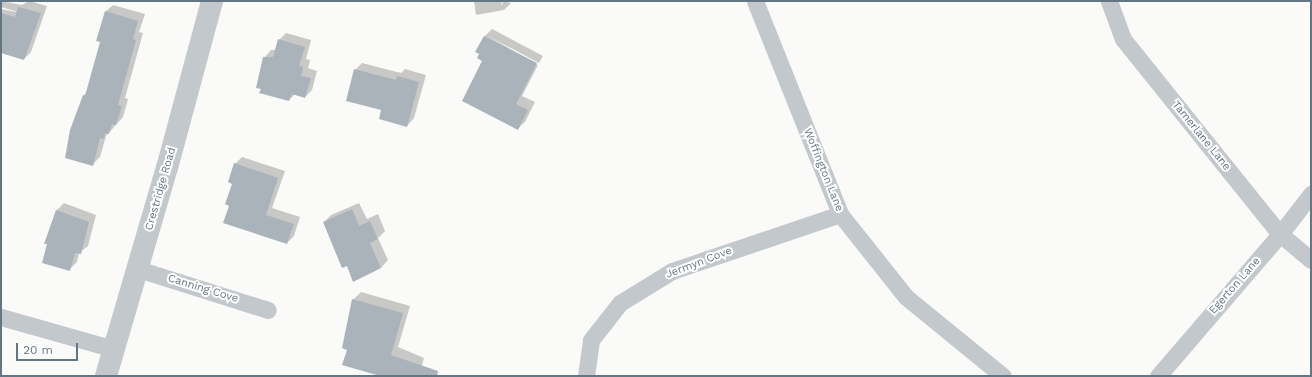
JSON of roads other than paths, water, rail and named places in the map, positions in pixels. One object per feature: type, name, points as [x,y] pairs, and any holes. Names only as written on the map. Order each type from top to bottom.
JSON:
[{"type":"street","name":"Crestridge Road","points":[[106,376],[138,269],[212,1]]},
{"type":"street","name":"Woffington Lane","points":[[755,1],[840,214],[906,297],[1002,376]]},
{"type":"street","name":"Tamerlane Lane","points":[[1109,1],[1123,39],[1280,234],[1311,260]]},
{"type":"street","name":"Egerton Lane","points":[[1158,376],[1280,234],[1311,194]]},
{"type":"street","name":"Jermyn Cove","points":[[586,376],[591,340],[620,303],[672,271],[840,214]]},
{"type":"street","name":"Canning Cove","points":[[138,269],[268,310]]},
{"type":"street","points":[[1,317],[114,349]]}]
